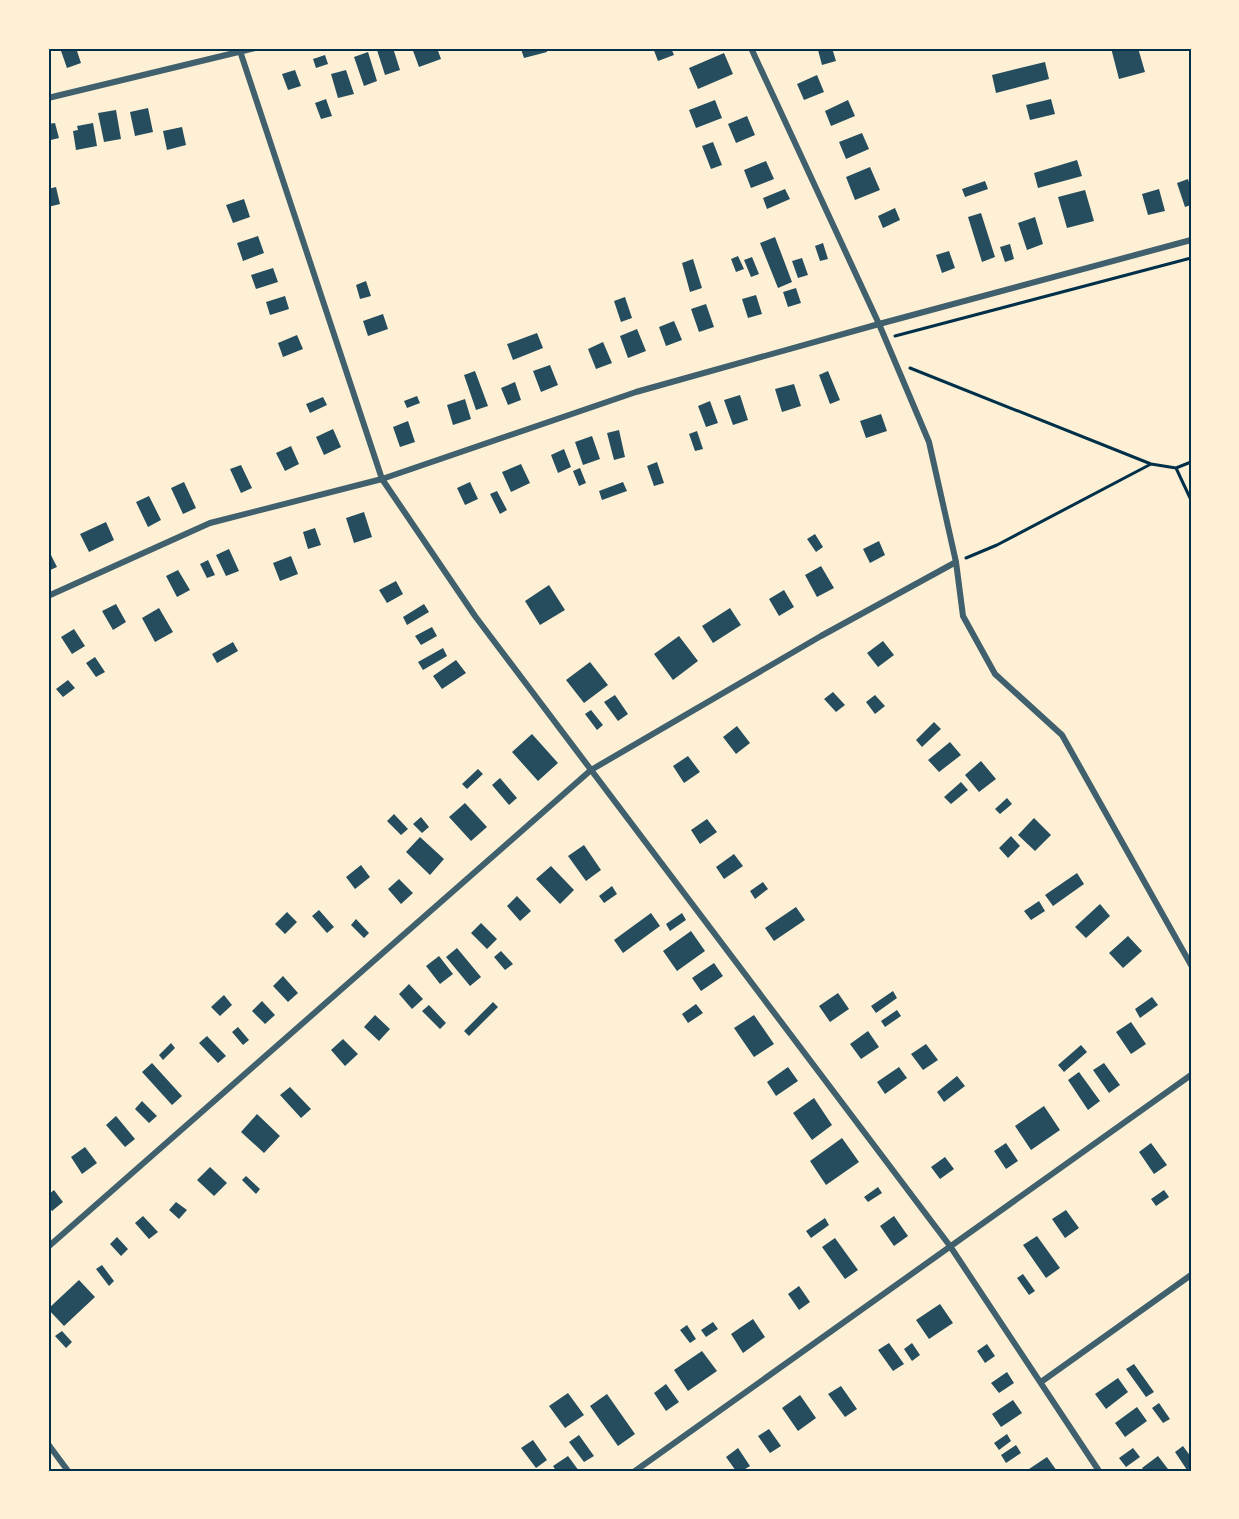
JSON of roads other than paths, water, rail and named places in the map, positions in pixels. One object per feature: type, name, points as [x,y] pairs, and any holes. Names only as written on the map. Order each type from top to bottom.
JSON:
[{"type":"street","points":[[48,98],[255,48]]},
{"type":"street","points":[[751,48],[879,324],[929,442],[956,562],[963,616],[994,674],[1062,735],[1191,965]]},
{"type":"street","points":[[240,50],[382,479],[475,616],[950,1246],[1100,1471]]},
{"type":"street","points":[[48,596],[210,524],[382,479],[636,392],[1191,240]]},
{"type":"street","points":[[48,1247],[591,770],[821,636],[956,562]]},
{"type":"street","points":[[635,1471],[1191,1075]]},
{"type":"street","points":[[1041,1382],[1191,1275]]},
{"type":"street","points":[[48,1444],[68,1471]]}]
